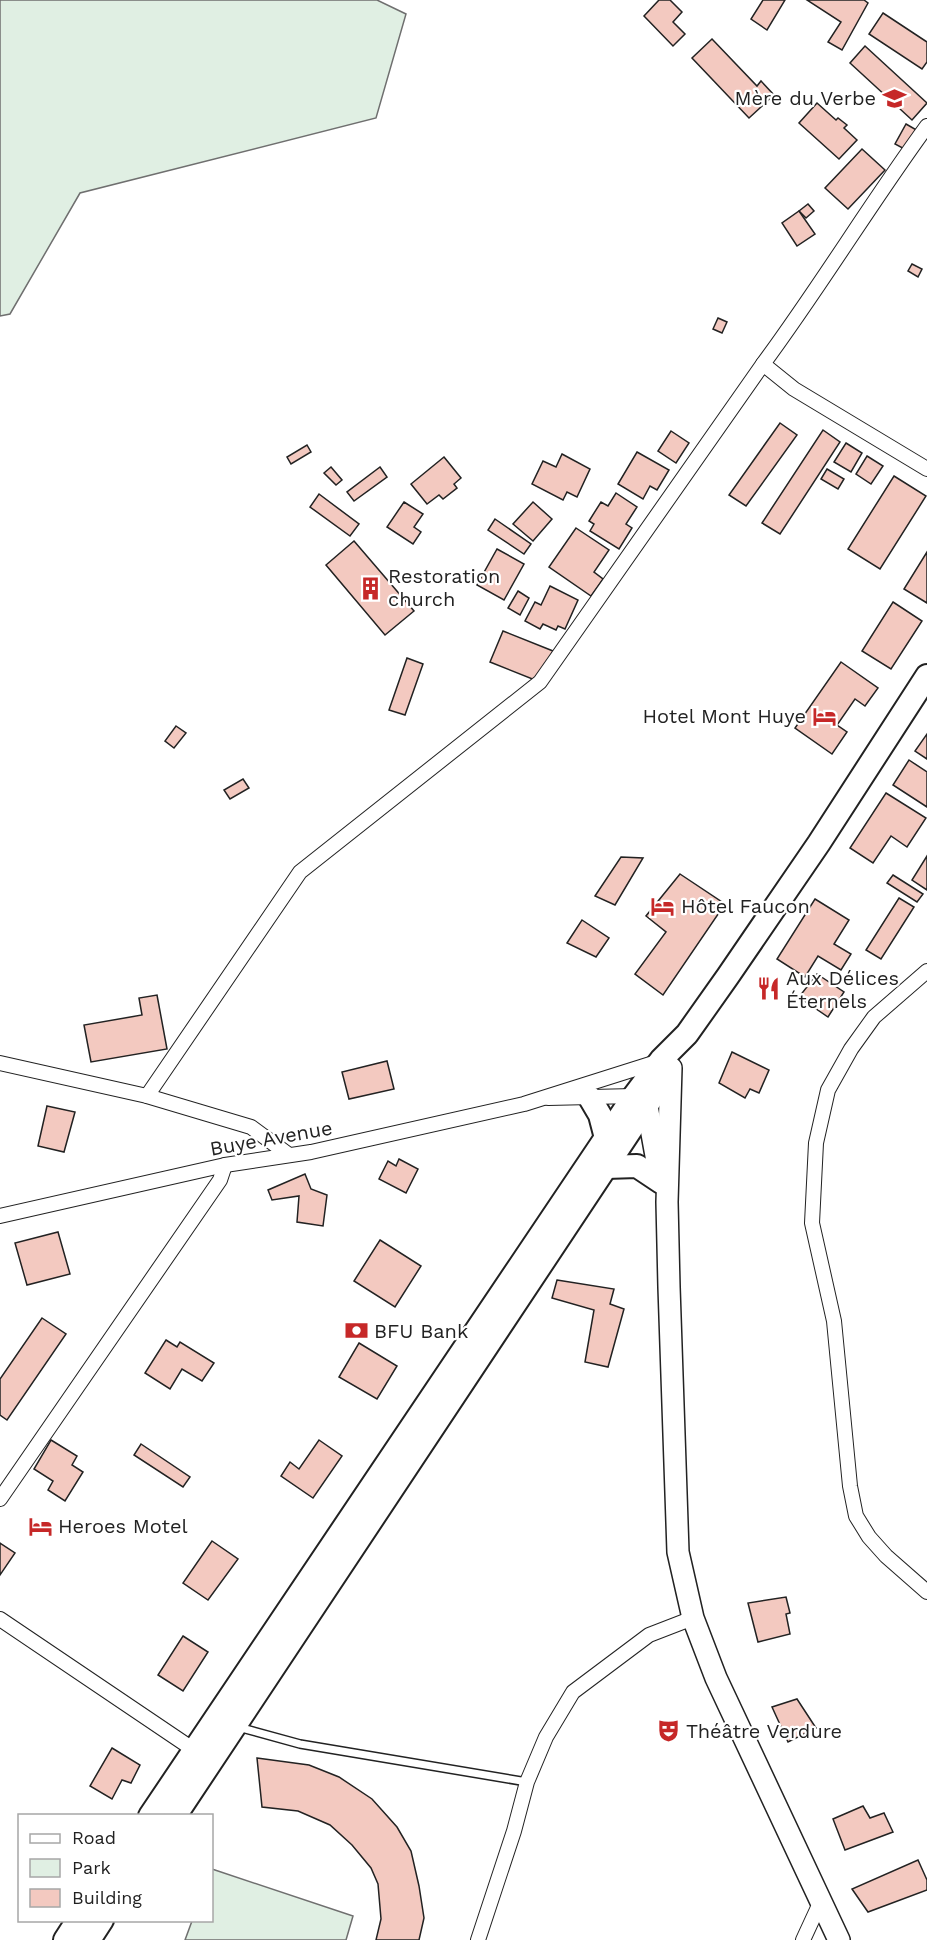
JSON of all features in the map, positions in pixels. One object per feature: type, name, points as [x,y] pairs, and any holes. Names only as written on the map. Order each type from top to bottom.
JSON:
[{"type":"highway","points":[[151,1814],[203,1756],[227,1721],[553,1231],[606,1138],[640,1101],[687,1034],[819,843],[927,676]]},
{"type":"highway","points":[[590,1098],[600,1114],[606,1138]]},
{"type":"highway","points":[[553,1231],[606,1167],[640,1101]]},
{"type":"highway","points":[[606,1167],[637,1166],[664,1192]]},
{"type":"highway","points":[[175,1814],[203,1756]]},
{"type":"highway","points":[[65,1940],[77,1922]]},
{"type":"highway","points":[[89,1940],[101,1922]]},
{"type":"main road","points":[[666,1064],[664,1192],[678,1552],[693,1618],[716,1678],[839,1940]]},
{"type":"main road","points":[[640,1101],[664,1192]]},
{"type":"street","points":[[147,1096],[300,872],[540,682],[816,292],[879,192],[927,126]]},
{"type":"street","points":[[763,364],[794,389],[927,469]]},
{"type":"street","points":[[927,971],[874,1017],[851,1049],[828,1090],[816,1143],[812,1223],[834,1321],[850,1486],[856,1516],[869,1537],[886,1556],[927,1592]]},
{"type":"street","points":[[0,1063],[147,1096],[251,1127],[289,1155]]},
{"type":"street","name":"Buye Avenue","points":[[548,1098],[563,1090],[666,1064]]},
{"type":"street","name":"Buye Avenue","points":[[0,1216],[225,1165],[289,1155],[548,1098],[640,1101]]},
{"type":"street","points":[[0,1499],[220,1180],[225,1165]]},
{"type":"street","points":[[478,1940],[514,1831],[527,1782],[546,1737],[573,1692],[649,1635],[693,1618]]},
{"type":"street","points":[[0,1619],[203,1756]]},
{"type":"street","points":[[803,1940],[821,1900]]},
{"type":"lane","points":[[227,1721],[300,1744],[527,1782]]},
{"type":"green space","points":[[0,0],[377,0],[406,14],[376,118],[80,193],[10,314],[0,316]]},
{"type":"green space","points":[[213,1869],[353,1916],[346,1940],[185,1940],[192,1922],[213,1922]]},
{"type":"building","points":[[659,0],[670,0],[682,12],[673,22],[685,34],[673,46],[644,16]]},
{"type":"building","points":[[763,0],[785,0],[767,30],[751,19]]},
{"type":"building","points":[[807,0],[864,0],[868,3],[842,50],[828,42],[841,22]]},
{"type":"building","points":[[883,13],[927,42],[927,62],[922,69],[869,34]]},
{"type":"building","points":[[712,39],[757,86],[761,81],[774,95],[749,118],[692,58]]},
{"type":"building","name":"Mère du Verbe","points":[[865,46],[927,103],[912,120],[850,63]]},
{"type":"building","points":[[817,103],[836,120],[838,118],[847,125],[844,128],[857,140],[839,159],[799,123]]},
{"type":"building","points":[[906,124],[920,132],[910,152],[895,144]]},
{"type":"building","name":"Mère du Verbe","points":[[862,149],[885,170],[848,209],[825,188]]},
{"type":"building","points":[[808,204],[814,211],[806,218],[799,211]]},
{"type":"building","points":[[799,211],[815,234],[797,246],[782,223]]},
{"type":"building","points":[[912,264],[922,269],[918,277],[908,271]]},
{"type":"building","points":[[718,318],[727,322],[722,333],[713,329]]},
{"type":"building","points":[[780,423],[797,435],[746,506],[729,495]]},
{"type":"building","points":[[823,430],[840,442],[780,534],[762,523]]},
{"type":"building","points":[[671,431],[689,443],[676,463],[658,451]]},
{"type":"building","points":[[846,443],[862,453],[851,472],[834,462]]},
{"type":"building","points":[[307,445],[311,452],[291,464],[287,457]]},
{"type":"building","points":[[637,452],[669,470],[657,490],[650,486],[643,499],[618,484]]},
{"type":"building","points":[[562,454],[590,469],[577,497],[567,492],[563,500],[532,484],[543,461],[556,467]]},
{"type":"building","points":[[867,456],[883,466],[871,484],[856,474]]},
{"type":"building","points":[[444,457],[461,478],[454,484],[457,488],[443,499],[439,495],[427,504],[411,484]]},
{"type":"building","points":[[331,467],[342,480],[336,485],[324,473]]},
{"type":"building","points":[[380,467],[387,477],[354,501],[347,492]]},
{"type":"building","points":[[827,469],[844,479],[838,489],[821,479]]},
{"type":"building","points":[[894,476],[926,496],[880,569],[848,549]]},
{"type":"building","points":[[616,493],[637,507],[626,524],[632,528],[619,549],[590,531],[594,524],[589,521],[601,502],[608,506]]},
{"type":"building","points":[[319,494],[359,524],[350,536],[310,507]]},
{"type":"building","points":[[404,502],[423,514],[414,527],[421,532],[413,544],[387,527]]},
{"type":"building","points":[[533,502],[552,519],[533,541],[513,524]]},
{"type":"building","points":[[495,519],[531,544],[524,554],[488,530]]},
{"type":"building","points":[[576,528],[609,550],[594,572],[603,579],[591,596],[549,567]]},
{"type":"building","name":"Restoration church","points":[[354,541],[414,611],[385,635],[326,565]]},
{"type":"building","points":[[497,549],[524,564],[504,600],[477,585]]},
{"type":"building","points":[[927,552],[927,603],[904,589]]},
{"type":"building","points":[[550,586],[578,600],[565,629],[558,626],[556,630],[543,624],[540,629],[525,621],[535,602],[541,605]]},
{"type":"building","points":[[518,591],[529,598],[520,615],[508,608]]},
{"type":"building","points":[[893,602],[922,621],[891,669],[862,651]]},
{"type":"building","points":[[503,631],[553,651],[540,682],[490,662]]},
{"type":"building","points":[[407,658],[423,664],[405,715],[389,710]]},
{"type":"building","name":"Hotel Mont Huye","points":[[841,662],[878,688],[865,706],[855,699],[837,725],[847,732],[832,754],[795,728]]},
{"type":"building","points":[[176,726],[186,733],[174,748],[165,741]]},
{"type":"building","points":[[927,734],[927,759],[915,751]]},
{"type":"building","points":[[909,760],[927,772],[927,807],[893,785]]},
{"type":"building","points":[[243,779],[249,788],[230,799],[224,790]]},
{"type":"building","points":[[886,793],[926,818],[907,847],[891,836],[873,863],[850,848]]},
{"type":"building","points":[[927,856],[927,890],[912,880]]},
{"type":"building","points":[[621,857],[643,858],[615,905],[595,896]]},
{"type":"building","points":[[680,874],[725,904],[663,995],[635,974],[666,932],[646,916]]},
{"type":"building","points":[[893,875],[923,894],[917,902],[887,883]]},
{"type":"building","points":[[899,898],[914,907],[881,959],[866,950]]},
{"type":"building","points":[[815,899],[849,920],[834,944],[851,954],[841,970],[818,956],[805,977],[777,959]]},
{"type":"building","points":[[582,920],[609,938],[596,957],[567,943]]},
{"type":"building","points":[[817,974],[844,992],[828,1017],[799,997]]},
{"type":"building","points":[[157,995],[167,1049],[91,1062],[84,1025],[142,1015],[139,998]]},
{"type":"building","points":[[732,1052],[769,1070],[759,1093],[750,1089],[745,1098],[719,1083]]},
{"type":"building","points":[[387,1061],[394,1089],[349,1099],[342,1072]]},
{"type":"building","points":[[47,1106],[75,1112],[64,1152],[38,1146]]},
{"type":"building","points":[[399,1159],[418,1169],[406,1193],[379,1179],[388,1161],[396,1166]]},
{"type":"building","points":[[305,1174],[311,1189],[327,1195],[323,1226],[297,1222],[299,1196],[272,1200],[268,1190]]},
{"type":"building","points":[[58,1232],[70,1274],[27,1285],[15,1243]]},
{"type":"building","points":[[380,1240],[421,1266],[395,1307],[354,1281]]},
{"type":"building","points":[[557,1280],[614,1289],[610,1304],[624,1309],[608,1367],[585,1362],[594,1310],[552,1298]]},
{"type":"building","points":[[42,1318],[66,1334],[7,1420],[0,1415],[0,1379]]},
{"type":"building","points":[[166,1340],[177,1347],[180,1342],[214,1363],[202,1381],[182,1369],[170,1389],[145,1373]]},
{"type":"building","points":[[359,1343],[397,1366],[377,1399],[339,1377]]},
{"type":"building","points":[[51,1440],[77,1456],[72,1465],[83,1472],[65,1501],[48,1490],[53,1481],[34,1469]]},
{"type":"building","points":[[319,1440],[342,1456],[313,1498],[281,1476],[290,1462],[299,1469]]},
{"type":"building","points":[[141,1444],[190,1477],[183,1487],[134,1455]]},
{"type":"building","points":[[212,1541],[238,1559],[208,1600],[183,1583]]},
{"type":"building","points":[[0,1543],[15,1553],[0,1575]]},
{"type":"building","points":[[786,1597],[790,1613],[786,1614],[790,1634],[758,1642],[748,1603]]},
{"type":"building","points":[[183,1636],[208,1652],[183,1691],[158,1675]]},
{"type":"building","points":[[797,1699],[816,1728],[788,1742],[772,1707]]},
{"type":"building","points":[[112,1748],[140,1765],[131,1783],[122,1780],[112,1799],[90,1786]]},
{"type":"building","points":[[257,1758],[309,1765],[339,1777],[372,1799],[397,1827],[411,1851],[419,1886],[424,1918],[419,1940],[376,1940],[381,1919],[378,1884],[371,1868],[352,1845],[330,1825],[298,1811],[262,1807]]},
{"type":"building","points":[[863,1806],[870,1818],[884,1813],[893,1832],[845,1850],[833,1819]]},
{"type":"building","points":[[918,1860],[927,1880],[927,1890],[868,1912],[852,1889]]},
{"type":"place","name":"Mère du Verbe","points":[[894,98]]},
{"type":"place","name":"Restoration church","points":[[370,588]]},
{"type":"place","name":"Hotel Mont Huye","points":[[824,716]]},
{"type":"place","name":"Hôtel Faucon","points":[[663,906]]},
{"type":"place","name":"Aux Délices Éternels","points":[[768,989]]},
{"type":"place","name":"BFU Bank","points":[[356,1331]]},
{"type":"place","name":"Heroes Motel","points":[[40,1526]]},
{"type":"place","name":"Théâtre Verdure","points":[[668,1731]]}]
